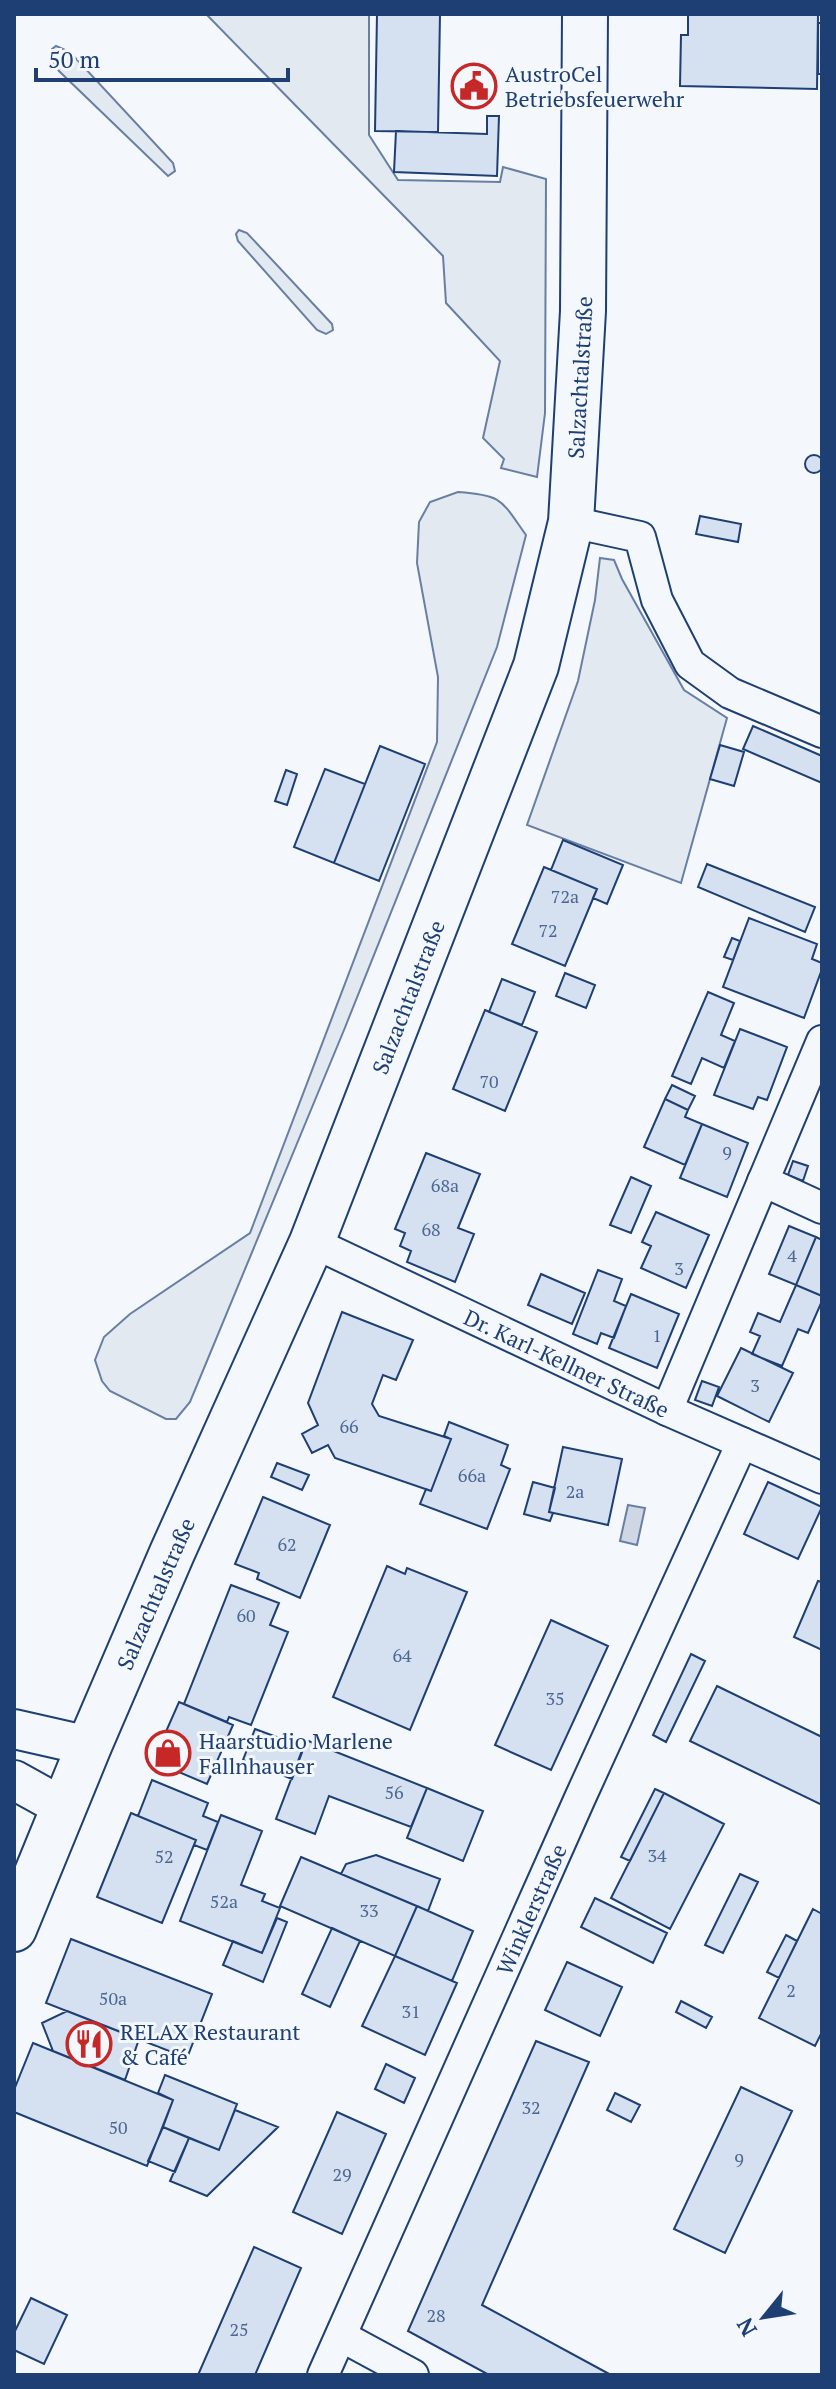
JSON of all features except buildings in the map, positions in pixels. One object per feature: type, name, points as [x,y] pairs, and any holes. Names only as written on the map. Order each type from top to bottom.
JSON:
[{"type":"main road","name":"Salzachtalstraße","points":[[14,1929],[209,1467],[312,1242],[536,666],[571,522],[583,311],[585,14]]},
{"type":"street","points":[[571,522],[640,537],[657,600],[690,664],[730,693],[822,732]]},
{"type":"street","points":[[667,1410],[822,1041]]},
{"type":"street","points":[[763,1181],[822,1208]]},
{"type":"street","name":"Dr. Karl-Kellner Straße","points":[[312,1242],[667,1410],[822,1478]]},
{"type":"street","name":"Winklerstraße","points":[[323,2375],[568,1824],[742,1443]]},
{"type":"street","points":[[14,1729],[89,1746]]},
{"type":"street","points":[[14,1780],[63,1807]]},
{"type":"street","points":[[341,2336],[413,2375]]},
{"type":"shaded area","points":[[206,14],[369,14],[369,135],[398,180],[500,182],[503,167],[546,179],[545,413],[537,477],[501,468],[504,459],[483,438],[500,361],[446,303],[443,256]]},
{"type":"shaded area","points":[[56,46],[70,52],[173,163],[175,171],[168,176],[59,71],[51,59],[52,49]]},
{"type":"shaded area","points":[[239,230],[247,233],[332,324],[333,330],[326,334],[317,330],[238,241],[236,234]]},
{"type":"shaded area","points":[[458,492],[484,495],[500,502],[526,535],[497,647],[344,1030],[190,1402],[176,1419],[166,1419],[110,1391],[102,1381],[95,1360],[104,1337],[130,1314],[250,1233],[437,742],[438,677],[417,563],[419,522],[430,502]]},
{"type":"shaded area","points":[[600,558],[614,560],[684,690],[727,718],[681,883],[527,825],[578,681],[595,600]]},
{"type":"shaded area","points":[[628,1505],[645,1508],[637,1545],[620,1541]]},
{"type":"place","name":"AustroCel Betriebsfeuerwehr","points":[[474,86]]},
{"type":"place","name":"Haarstudio Marlene Fallnhauser","points":[[168,1753]]},
{"type":"place","name":"RELAX Restaurant & Café","points":[[89,2044]]}]
